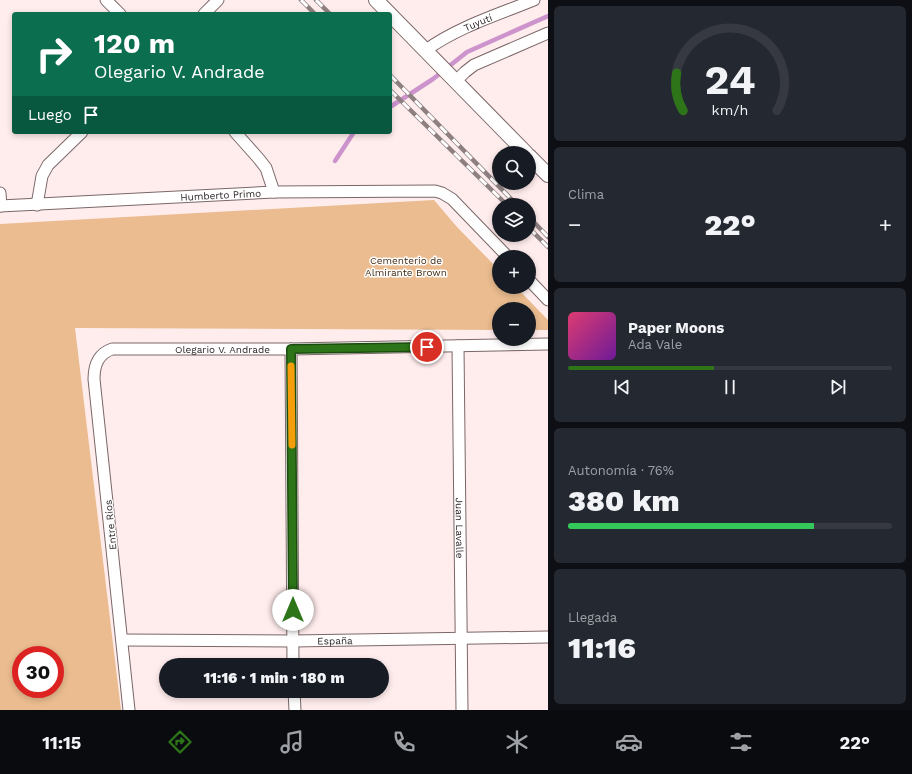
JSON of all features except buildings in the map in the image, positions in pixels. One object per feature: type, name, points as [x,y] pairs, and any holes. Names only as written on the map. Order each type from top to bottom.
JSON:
[{"type":"street","points":[[106,0],[118,12]]},
{"type":"street","points":[[206,12],[218,0]]},
{"type":"street","points":[[376,0],[388,12]]},
{"type":"street","name":"Tuyutí","points":[[430,55],[441,39],[534,0]]},
{"type":"street","points":[[392,16],[519,146]]},
{"type":"street","points":[[454,78],[474,65],[548,33]]},
{"type":"street","points":[[37,204],[42,176],[48,165],[80,134]]},
{"type":"street","points":[[237,134],[266,168],[274,192]]},
{"type":"street","points":[[536,163],[548,175]]},
{"type":"street","name":"Humberto Primo","points":[[1,206],[274,192],[434,192],[442,193],[452,199],[501,250]]},
{"type":"street","points":[[0,193],[1,206]]},
{"type":"street","points":[[536,287],[548,300]]},
{"type":"street","name":"Olegario V. Andrade","points":[[112,349],[291,349],[548,344]]},
{"type":"street","name":"Juan Lavalle","points":[[458,346],[462,710]]},
{"type":"street","name":"Entre Ríos","points":[[112,349],[104,352],[100,356],[94,370],[94,379],[129,710]]},
{"type":"street","points":[[291,349],[294,658]]},
{"type":"street","name":"España","points":[[122,640],[293,641],[548,637]]},
{"type":"street","points":[[294,698],[294,710]]},
{"type":"green space","name":"Cementerio de Almirante Brown","points":[[434,200],[457,227],[492,263],[492,294],[523,294],[531,302],[492,302],[492,330],[75,328],[121,710],[0,710],[0,224]]},
{"type":"green space","name":"Cementerio de Almirante Brown","points":[[536,308],[548,320],[548,330],[536,330]]},
{"type":"waterway","points":[[392,106],[433,79],[467,52],[548,16]]},
{"type":"waterway","points":[[335,161],[353,134]]},
{"type":"railway","points":[[301,0],[313,12]]},
{"type":"railway","points":[[316,0],[328,12]]},
{"type":"railway","points":[[392,77],[510,198]]},
{"type":"railway","points":[[392,92],[500,198]]},
{"type":"railway","points":[[536,224],[548,237]]},
{"type":"railway","points":[[536,235],[548,247]]},
{"type":"slow traffic","points":[[291,366],[292,445]]},
{"type":"route","points":[[293,610],[291,349],[427,347]]}]
